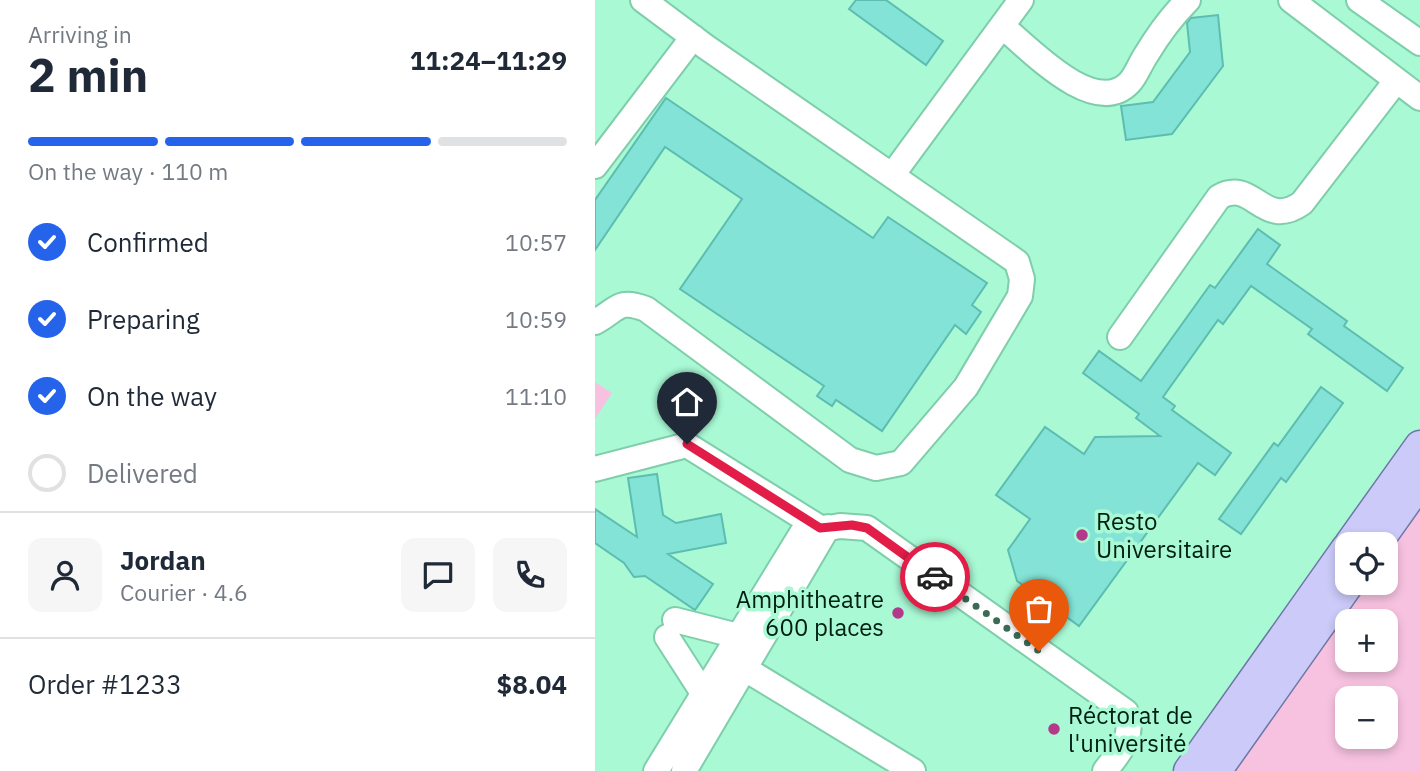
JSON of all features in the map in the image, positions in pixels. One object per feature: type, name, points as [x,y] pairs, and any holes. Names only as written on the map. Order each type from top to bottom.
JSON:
[{"type":"main road","points":[[1359,532],[1420,446]]},
{"type":"main road","points":[[1385,532],[1420,482]]},
{"type":"main road","points":[[1189,771],[1335,566]]},
{"type":"main road","points":[[1216,771],[1341,595]]},
{"type":"lane","points":[[595,322],[618,305],[631,303],[646,309],[850,460],[876,468],[901,464],[966,387],[1020,296],[1022,279],[1017,262],[643,0]]},
{"type":"lane","points":[[893,174],[1021,0]]},
{"type":"lane","points":[[1002,26],[1074,86],[1089,92],[1109,92],[1128,85],[1160,33],[1188,0]]},
{"type":"lane","points":[[1291,0],[1420,98]]},
{"type":"lane","points":[[1359,0],[1420,43]]},
{"type":"lane","points":[[595,166],[693,37]]},
{"type":"lane","points":[[1120,337],[1219,197],[1228,191],[1241,192],[1269,210],[1280,214],[1290,212],[1302,203],[1396,81]]},
{"type":"lane","points":[[595,469],[687,444],[824,528]]},
{"type":"lane","points":[[656,771],[703,693],[736,663],[738,636],[801,533],[852,525],[867,528],[1126,712],[1131,724],[1129,738],[1105,771]]},
{"type":"lane","points":[[684,771],[736,663],[824,528]]},
{"type":"lane","points":[[703,693],[671,628],[738,636]]},
{"type":"lane","points":[[736,663],[913,771]]},
{"type":"shaded area","points":[[595,382],[612,393],[595,419]]},
{"type":"shaded area","points":[[1420,500],[1420,771],[1227,771],[1335,619],[1335,672],[1398,672],[1398,609],[1342,609],[1352,595],[1398,595],[1397,532]]},
{"type":"building","points":[[856,0],[886,0],[943,41],[926,65],[849,9]]},
{"type":"building","points":[[1218,15],[1223,66],[1172,134],[1126,140],[1121,106],[1153,102],[1190,52],[1187,23],[1191,18]]},
{"type":"building","points":[[666,98],[873,238],[888,217],[987,283],[972,305],[981,312],[966,334],[955,325],[882,431],[836,400],[832,406],[817,396],[824,386],[680,289],[742,199],[665,147],[595,250],[595,200]]},
{"type":"building","points":[[1258,229],[1280,245],[1267,264],[1347,321],[1344,326],[1403,368],[1387,391],[1308,334],[1312,329],[1251,286],[1223,324],[1218,320],[1163,397],[1175,406],[1172,410],[1231,453],[1215,475],[1198,463],[1079,626],[1017,581],[1008,550],[1030,519],[996,495],[1045,427],[1084,454],[1095,437],[1160,436],[1136,418],[1139,414],[1083,373],[1099,351],[1141,381],[1210,285],[1215,288]]},
{"type":"building","points":[[1321,387],[1343,403],[1286,482],[1281,478],[1241,534],[1219,519],[1274,443],[1278,446]]},
{"type":"building","points":[[657,474],[663,515],[676,523],[721,514],[726,543],[668,554],[713,584],[695,610],[645,576],[634,577],[624,563],[595,543],[595,509],[637,537],[628,478]]},
{"type":"way so far","points":[[935,577],[1039,651]]},
{"type":"place","name":"Resto Universitaire","points":[[1082,535]]},
{"type":"place","name":"Amphitheatre 600 places","points":[[898,613]]},
{"type":"place","name":"Réctorat de l'université","points":[[1054,729]]},
{"type":"route","points":[[687,444],[820,528],[852,525],[867,528],[935,577]]}]
